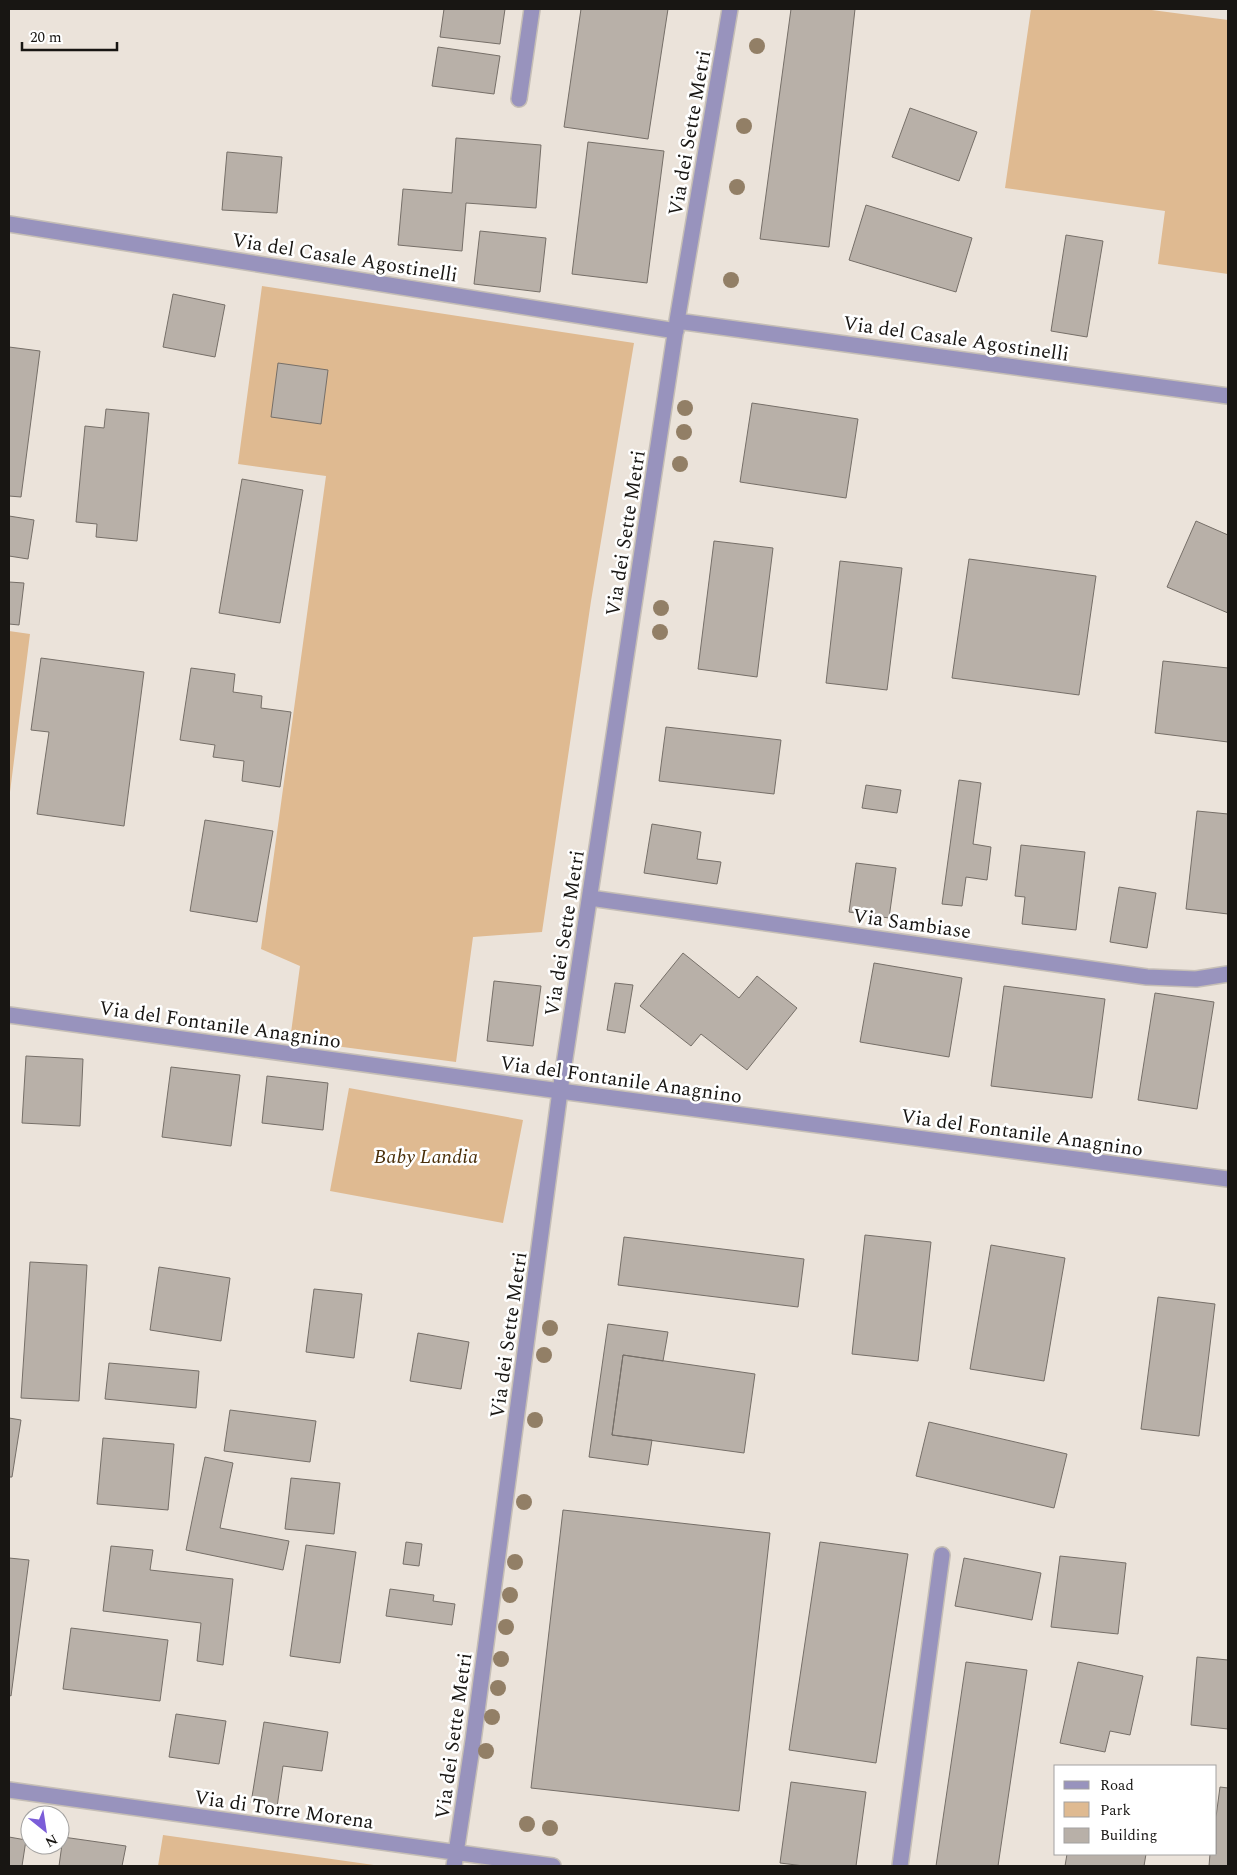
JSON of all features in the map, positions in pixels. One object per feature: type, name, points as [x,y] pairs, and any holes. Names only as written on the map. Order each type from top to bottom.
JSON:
[{"type":"street","points":[[519,99],[532,9]]},
{"type":"street","name":"Via dei Sette Metri","points":[[455,1860],[473,1741],[560,1091],[676,326],[730,9]]},
{"type":"street","name":"Via del Casale Agostinelli","points":[[9,224],[676,326],[1228,396]]},
{"type":"street","name":"Via Sambiase","points":[[590,898],[1147,977],[1196,979],[1228,974]]},
{"type":"street","name":"Via del Fontanile Anagnino","points":[[9,1015],[1228,1180]]},
{"type":"street","points":[[900,1866],[942,1555]]},
{"type":"street","name":"Via di Torre Morena","points":[[9,1790],[455,1860],[553,1866]]},
{"type":"green space","points":[[1031,9],[1144,9],[1228,20],[1228,274],[1158,264],[1165,211],[1005,188]]},
{"type":"green space","points":[[262,286],[634,343],[591,601],[542,932],[473,937],[456,1062],[290,1040],[300,966],[261,949],[326,476],[238,464]]},
{"type":"green space","points":[[9,631],[30,634],[9,800]]},
{"type":"green space","name":"Baby Landia","points":[[349,1088],[523,1120],[503,1223],[330,1191]]},
{"type":"green space","points":[[163,1835],[381,1866],[158,1866]]},
{"type":"building","points":[[444,9],[505,9],[500,44],[440,37]]},
{"type":"building","points":[[581,9],[668,9],[648,139],[564,127]]},
{"type":"building","points":[[791,9],[855,9],[829,247],[760,239]]},
{"type":"building","points":[[438,47],[500,56],[494,94],[432,86]]},
{"type":"building","points":[[910,108],[977,132],[959,181],[892,157]]},
{"type":"building","points":[[456,138],[541,145],[536,208],[466,203],[462,251],[398,245],[403,189],[452,193]]},
{"type":"building","points":[[588,142],[664,151],[647,283],[572,274]]},
{"type":"building","points":[[227,152],[282,157],[277,213],[222,210]]},
{"type":"building","points":[[866,205],[972,238],[956,292],[849,260]]},
{"type":"building","points":[[480,231],[546,238],[540,292],[474,284]]},
{"type":"building","points":[[1066,235],[1103,241],[1087,337],[1051,331]]},
{"type":"building","points":[[173,294],[225,305],[215,357],[163,347]]},
{"type":"building","points":[[9,347],[40,351],[21,497],[9,496]]},
{"type":"building","points":[[278,363],[328,370],[321,424],[271,417]]},
{"type":"building","points":[[752,403],[858,419],[846,498],[740,482]]},
{"type":"building","points":[[106,409],[149,413],[137,541],[96,537],[97,524],[76,522],[85,426],[104,428]]},
{"type":"building","points":[[242,479],[303,490],[280,623],[219,613]]},
{"type":"building","points":[[9,516],[34,520],[28,559],[9,556]]},
{"type":"building","points":[[1196,521],[1228,535],[1228,613],[1167,587]]},
{"type":"building","points":[[714,541],[773,548],[757,677],[698,669]]},
{"type":"building","points":[[969,559],[1096,576],[1079,695],[952,678]]},
{"type":"building","points":[[840,561],[902,568],[887,690],[826,683]]},
{"type":"building","points":[[9,582],[24,583],[19,625],[9,624]]},
{"type":"building","points":[[41,658],[144,672],[124,826],[37,814],[49,732],[31,730]]},
{"type":"building","points":[[1163,661],[1228,668],[1228,742],[1155,733]]},
{"type":"building","points":[[191,668],[235,674],[233,692],[262,696],[261,708],[291,712],[280,787],[242,781],[244,761],[213,757],[215,745],[180,740]]},
{"type":"building","points":[[666,727],[781,740],[774,794],[659,781]]},
{"type":"building","points":[[959,780],[981,783],[973,844],[991,847],[987,880],[966,877],[962,906],[942,904]]},
{"type":"building","points":[[866,785],[901,790],[897,813],[862,808]]},
{"type":"building","points":[[1197,811],[1228,814],[1228,914],[1186,909]]},
{"type":"building","points":[[205,820],[273,831],[257,922],[190,911]]},
{"type":"building","points":[[652,824],[701,832],[697,859],[721,862],[717,884],[644,873]]},
{"type":"building","points":[[1021,845],[1085,852],[1076,930],[1022,924],[1025,897],[1015,896]]},
{"type":"building","points":[[856,863],[896,868],[889,918],[849,912]]},
{"type":"building","points":[[1119,887],[1156,893],[1147,948],[1110,942]]},
{"type":"building","points":[[683,953],[739,998],[757,976],[797,1008],[747,1070],[701,1034],[691,1046],[640,1006]]},
{"type":"building","points":[[874,963],[962,978],[949,1057],[860,1042]]},
{"type":"building","points":[[494,981],[541,986],[533,1046],[487,1041]]},
{"type":"building","points":[[615,983],[633,985],[625,1033],[607,1030]]},
{"type":"building","points":[[1004,986],[1105,999],[1092,1098],[991,1086]]},
{"type":"building","points":[[1155,993],[1214,1002],[1197,1109],[1138,1100]]},
{"type":"building","points":[[26,1056],[83,1059],[80,1126],[22,1123]]},
{"type":"building","points":[[171,1067],[240,1075],[231,1146],[162,1137]]},
{"type":"building","points":[[267,1076],[328,1083],[323,1130],[262,1123]]},
{"type":"building","points":[[865,1235],[931,1242],[918,1361],[852,1354]]},
{"type":"building","points":[[624,1237],[804,1259],[798,1307],[618,1285]]},
{"type":"building","points":[[991,1245],[1065,1258],[1044,1381],[970,1369]]},
{"type":"building","points":[[30,1262],[87,1265],[79,1401],[21,1398]]},
{"type":"building","points":[[159,1267],[230,1278],[221,1341],[150,1330]]},
{"type":"building","points":[[314,1289],[362,1294],[354,1358],[306,1352]]},
{"type":"building","points":[[1158,1297],[1215,1304],[1199,1436],[1141,1429]]},
{"type":"building","points":[[608,1324],[668,1332],[663,1361],[623,1355],[612,1435],[652,1440],[648,1465],[589,1457]]},
{"type":"building","points":[[418,1333],[469,1342],[461,1389],[410,1381]]},
{"type":"building","points":[[623,1355],[755,1374],[744,1453],[612,1435]]},
{"type":"building","points":[[109,1363],[199,1371],[196,1408],[105,1399]]},
{"type":"building","points":[[230,1410],[316,1421],[310,1462],[224,1451]]},
{"type":"building","points":[[9,1418],[21,1420],[12,1477],[9,1477]]},
{"type":"building","points":[[929,1422],[1067,1454],[1054,1508],[916,1476]]},
{"type":"building","points":[[103,1438],[174,1444],[168,1510],[97,1504]]},
{"type":"building","points":[[205,1457],[233,1463],[220,1528],[289,1541],[283,1570],[186,1550]]},
{"type":"building","points":[[291,1478],[340,1483],[334,1534],[285,1529]]},
{"type":"building","points":[[563,1510],[770,1533],[739,1811],[531,1788]]},
{"type":"building","points":[[406,1542],[422,1544],[419,1566],[403,1564]]},
{"type":"building","points":[[820,1542],[908,1554],[876,1763],[789,1750]]},
{"type":"building","points":[[306,1545],[356,1552],[340,1663],[290,1656]]},
{"type":"building","points":[[111,1546],[153,1550],[150,1570],[233,1579],[223,1665],[197,1661],[201,1623],[103,1611]]},
{"type":"building","points":[[1060,1556],[1126,1563],[1118,1634],[1051,1627]]},
{"type":"building","points":[[9,1558],[29,1560],[11,1696],[9,1695]]},
{"type":"building","points":[[964,1558],[1041,1573],[1032,1620],[955,1606]]},
{"type":"building","points":[[390,1589],[434,1595],[433,1601],[455,1604],[452,1625],[386,1616]]},
{"type":"building","points":[[71,1628],[168,1640],[160,1701],[63,1689]]},
{"type":"building","points":[[1197,1657],[1228,1660],[1228,1729],[1191,1725]]},
{"type":"building","points":[[966,1662],[1027,1670],[998,1866],[936,1866]]},
{"type":"building","points":[[1078,1662],[1143,1676],[1130,1735],[1110,1731],[1105,1752],[1060,1743]]},
{"type":"building","points":[[176,1714],[226,1721],[219,1764],[169,1757]]},
{"type":"building","points":[[264,1722],[328,1732],[322,1771],[283,1766],[277,1807],[251,1803]]},
{"type":"building","points":[[791,1782],[866,1792],[856,1866],[804,1866],[780,1863]]},
{"type":"building","points":[[1220,1787],[1228,1788],[1228,1866],[1209,1866],[1210,1855],[1217,1855],[1217,1810]]},
{"type":"building","points":[[9,1837],[20,1839],[20,1855],[24,1855],[22,1866],[9,1866]]},
{"type":"building","points":[[70,1838],[126,1846],[122,1866],[59,1866],[61,1855],[70,1855]]},
{"type":"building","points":[[1067,1855],[1146,1855],[1144,1866],[1065,1866]]}]
